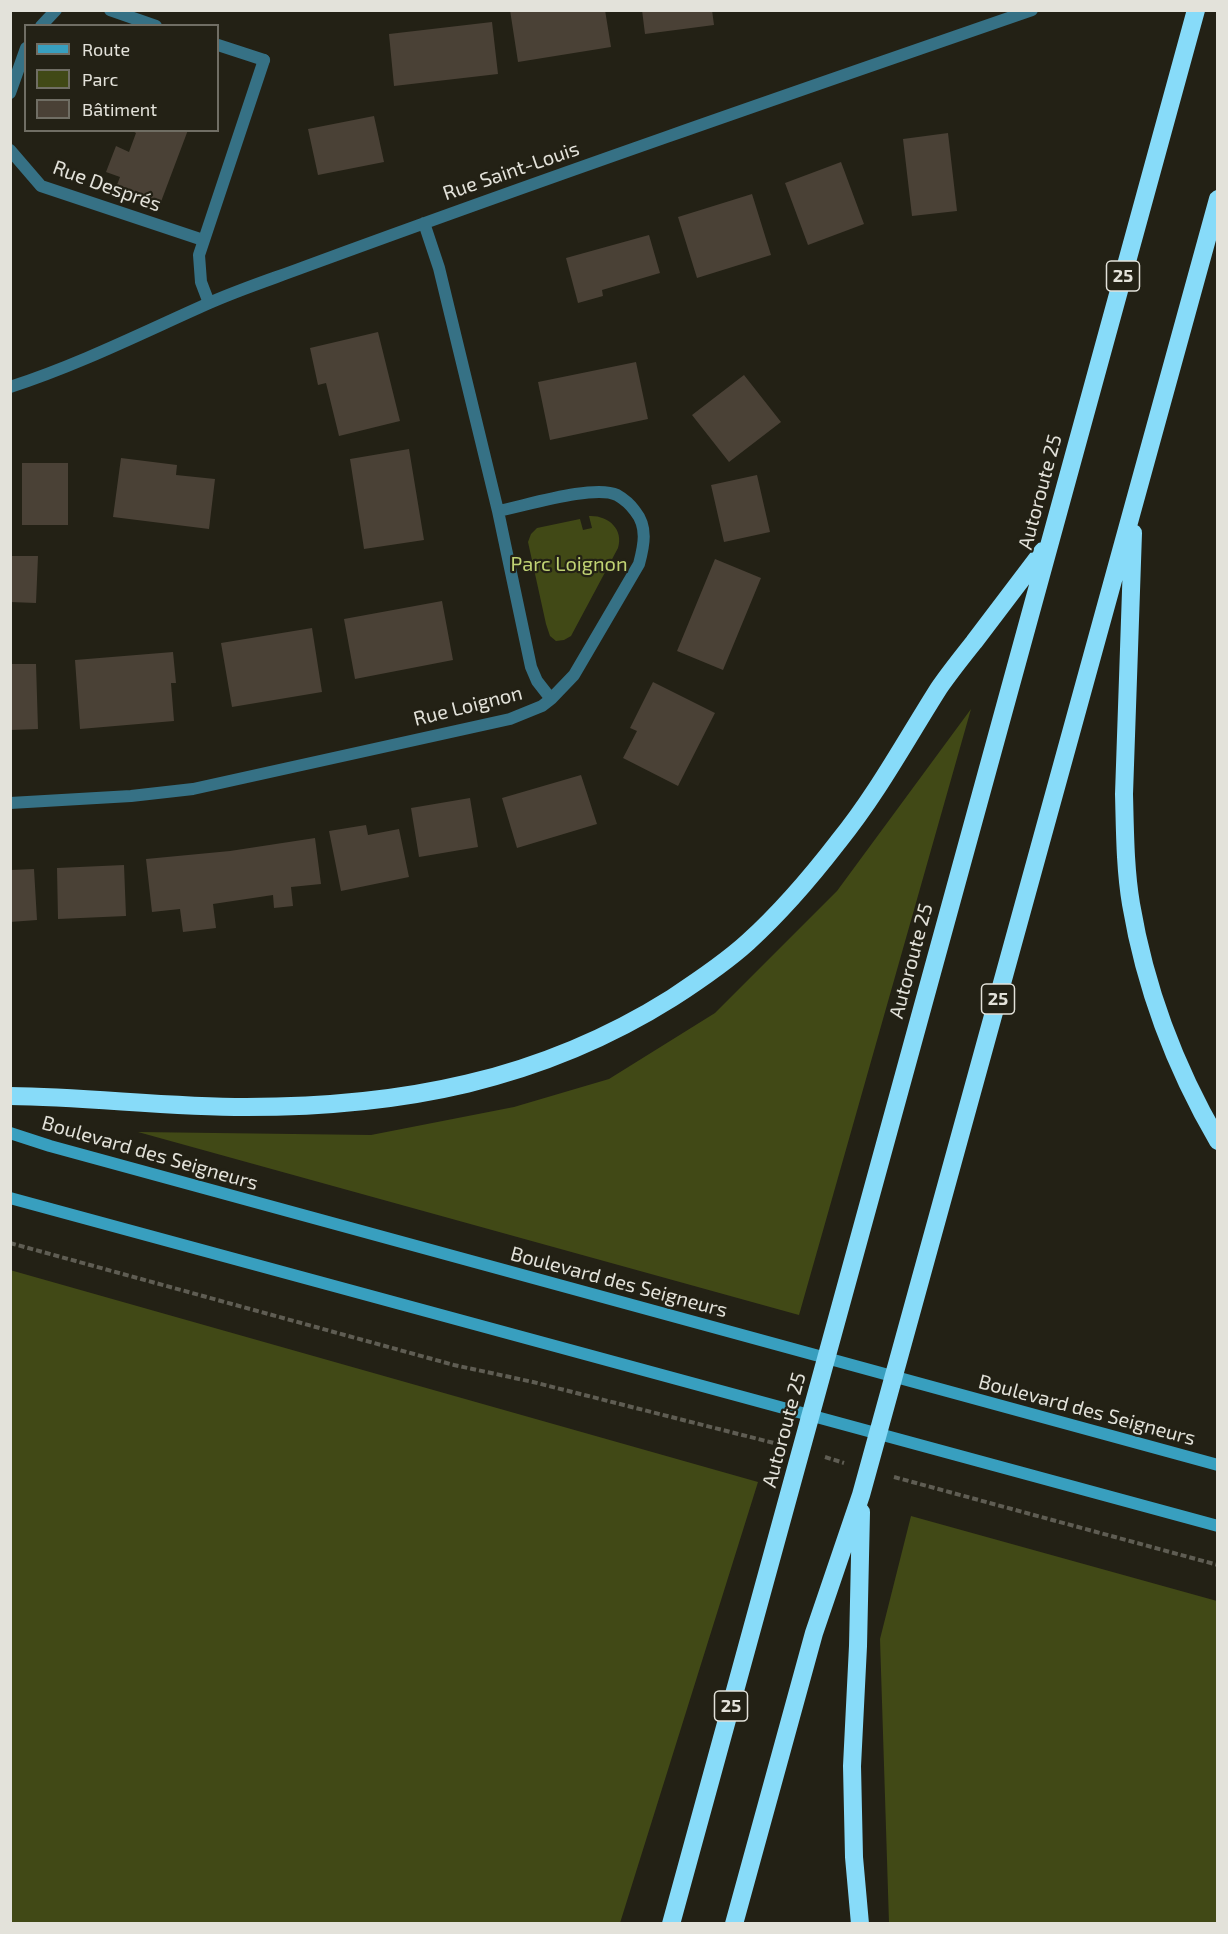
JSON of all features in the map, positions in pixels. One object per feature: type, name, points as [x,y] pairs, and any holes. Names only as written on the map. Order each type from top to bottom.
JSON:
[{"type":"highway","name":"Autoroute 25","points":[[671,1923],[1196,10]]},
{"type":"highway","name":"25","points":[[734,1923],[814,1633],[861,1495],[1218,199]]},
{"type":"highway","points":[[1134,501],[1124,794],[1131,902],[1146,974],[1156,1004],[1190,1086],[1218,1141]]},
{"type":"highway","points":[[10,1096],[244,1107],[292,1107],[398,1098],[516,1071],[581,1047],[621,1028],[691,986],[726,960],[748,942],[807,880],[870,798],[940,687],[1050,542]]},
{"type":"highway","points":[[860,1923],[854,1857],[852,1766],[858,1646],[861,1495]]},
{"type":"main road","name":"Boulevard des Seigneurs","points":[[10,1133],[50,1146],[1218,1465]]},
{"type":"main road","points":[[10,1198],[1218,1526]]},
{"type":"street","points":[[43,24],[56,10]]},
{"type":"street","points":[[110,10],[150,24]]},
{"type":"street","name":"Rue Saint-Louis","points":[[10,387],[118,346],[209,303],[424,223],[1032,10]]},
{"type":"street","points":[[209,303],[199,269],[202,240],[264,60],[219,45]]},
{"type":"street","points":[[10,93],[24,54]]},
{"type":"street","name":"Rue Després","points":[[10,150],[41,186],[202,240]]},
{"type":"street","name":"Rue Loignon","points":[[10,803],[131,796],[203,787],[510,719],[536,709],[551,699],[537,681],[531,667],[498,512],[439,268],[424,223]]},
{"type":"street","points":[[498,512],[581,493],[600,492],[616,495],[629,503],[639,516],[644,530],[644,546],[639,564],[574,675],[551,699]]},
{"type":"path","points":[[10,1243],[454,1365],[722,1429]]},
{"type":"path","points":[[962,1495],[1218,1565]]},
{"type":"green space","name":"Parc Loignon","points":[[589,516],[602,518],[613,524],[619,535],[618,548],[571,636],[556,641],[550,636],[546,624],[528,542],[531,534],[537,528],[580,519],[583,530],[592,528]]},
{"type":"green space","points":[[971,709],[799,1315],[138,1132],[371,1135],[514,1107],[609,1079],[715,1013],[837,891]]},
{"type":"green space","points":[[10,1270],[758,1482],[620,1923],[11,1923]]},
{"type":"green space","points":[[911,1516],[1217,1601],[1217,1923],[889,1923],[880,1639]]},
{"type":"building","points":[[510,10],[605,10],[611,47],[518,62]]},
{"type":"building","points":[[642,10],[712,10],[714,25],[645,34]]},
{"type":"building","points":[[492,22],[498,74],[394,86],[389,34]]},
{"type":"building","points":[[374,116],[384,162],[318,175],[308,129]]},
{"type":"building","points":[[134,132],[187,132],[159,207],[115,190],[120,177],[106,172],[116,146],[129,152],[136,133]]},
{"type":"building","points":[[948,133],[957,211],[912,216],[903,139]]},
{"type":"building","points":[[841,162],[864,224],[808,245],[785,183]]},
{"type":"building","points":[[752,194],[771,255],[697,278],[678,217]]},
{"type":"building","points":[[649,235],[660,273],[602,290],[603,296],[578,303],[566,258]]},
{"type":"building","points":[[378,332],[400,421],[339,436],[326,383],[318,385],[310,348]]},
{"type":"building","points":[[636,362],[648,419],[550,440],[538,382]]},
{"type":"building","points":[[744,375],[781,422],[729,462],[692,415]]},
{"type":"building","points":[[409,449],[424,540],[364,549],[350,459]]},
{"type":"building","points":[[121,458],[177,465],[176,475],[215,479],[209,529],[113,517]]},
{"type":"building","points":[[22,463],[68,463],[68,525],[22,525]]},
{"type":"building","points":[[757,475],[770,532],[724,542],[711,485]]},
{"type":"building","points":[[10,556],[38,556],[36,603],[10,602]]},
{"type":"building","points":[[715,559],[761,578],[723,670],[677,651]]},
{"type":"building","points":[[442,601],[453,660],[355,679],[344,619]]},
{"type":"building","points":[[312,628],[322,692],[232,707],[221,643]]},
{"type":"building","points":[[173,652],[176,683],[171,683],[174,721],[80,729],[75,660]]},
{"type":"building","points":[[10,664],[36,664],[38,729],[10,730]]},
{"type":"building","points":[[653,682],[715,713],[678,786],[623,758],[637,731],[630,728]]},
{"type":"building","points":[[581,775],[597,824],[517,848],[502,798]]},
{"type":"building","points":[[470,798],[478,847],[419,857],[411,808]]},
{"type":"building","points":[[366,825],[368,835],[399,829],[409,877],[341,891],[329,831]]},
{"type":"building","points":[[315,838],[321,884],[291,887],[293,906],[274,908],[273,895],[213,904],[216,928],[183,932],[180,909],[152,912],[146,859],[230,851]]},
{"type":"building","points":[[124,865],[126,916],[58,919],[57,868]]},
{"type":"building","points":[[34,869],[37,920],[10,922],[10,870]]}]
